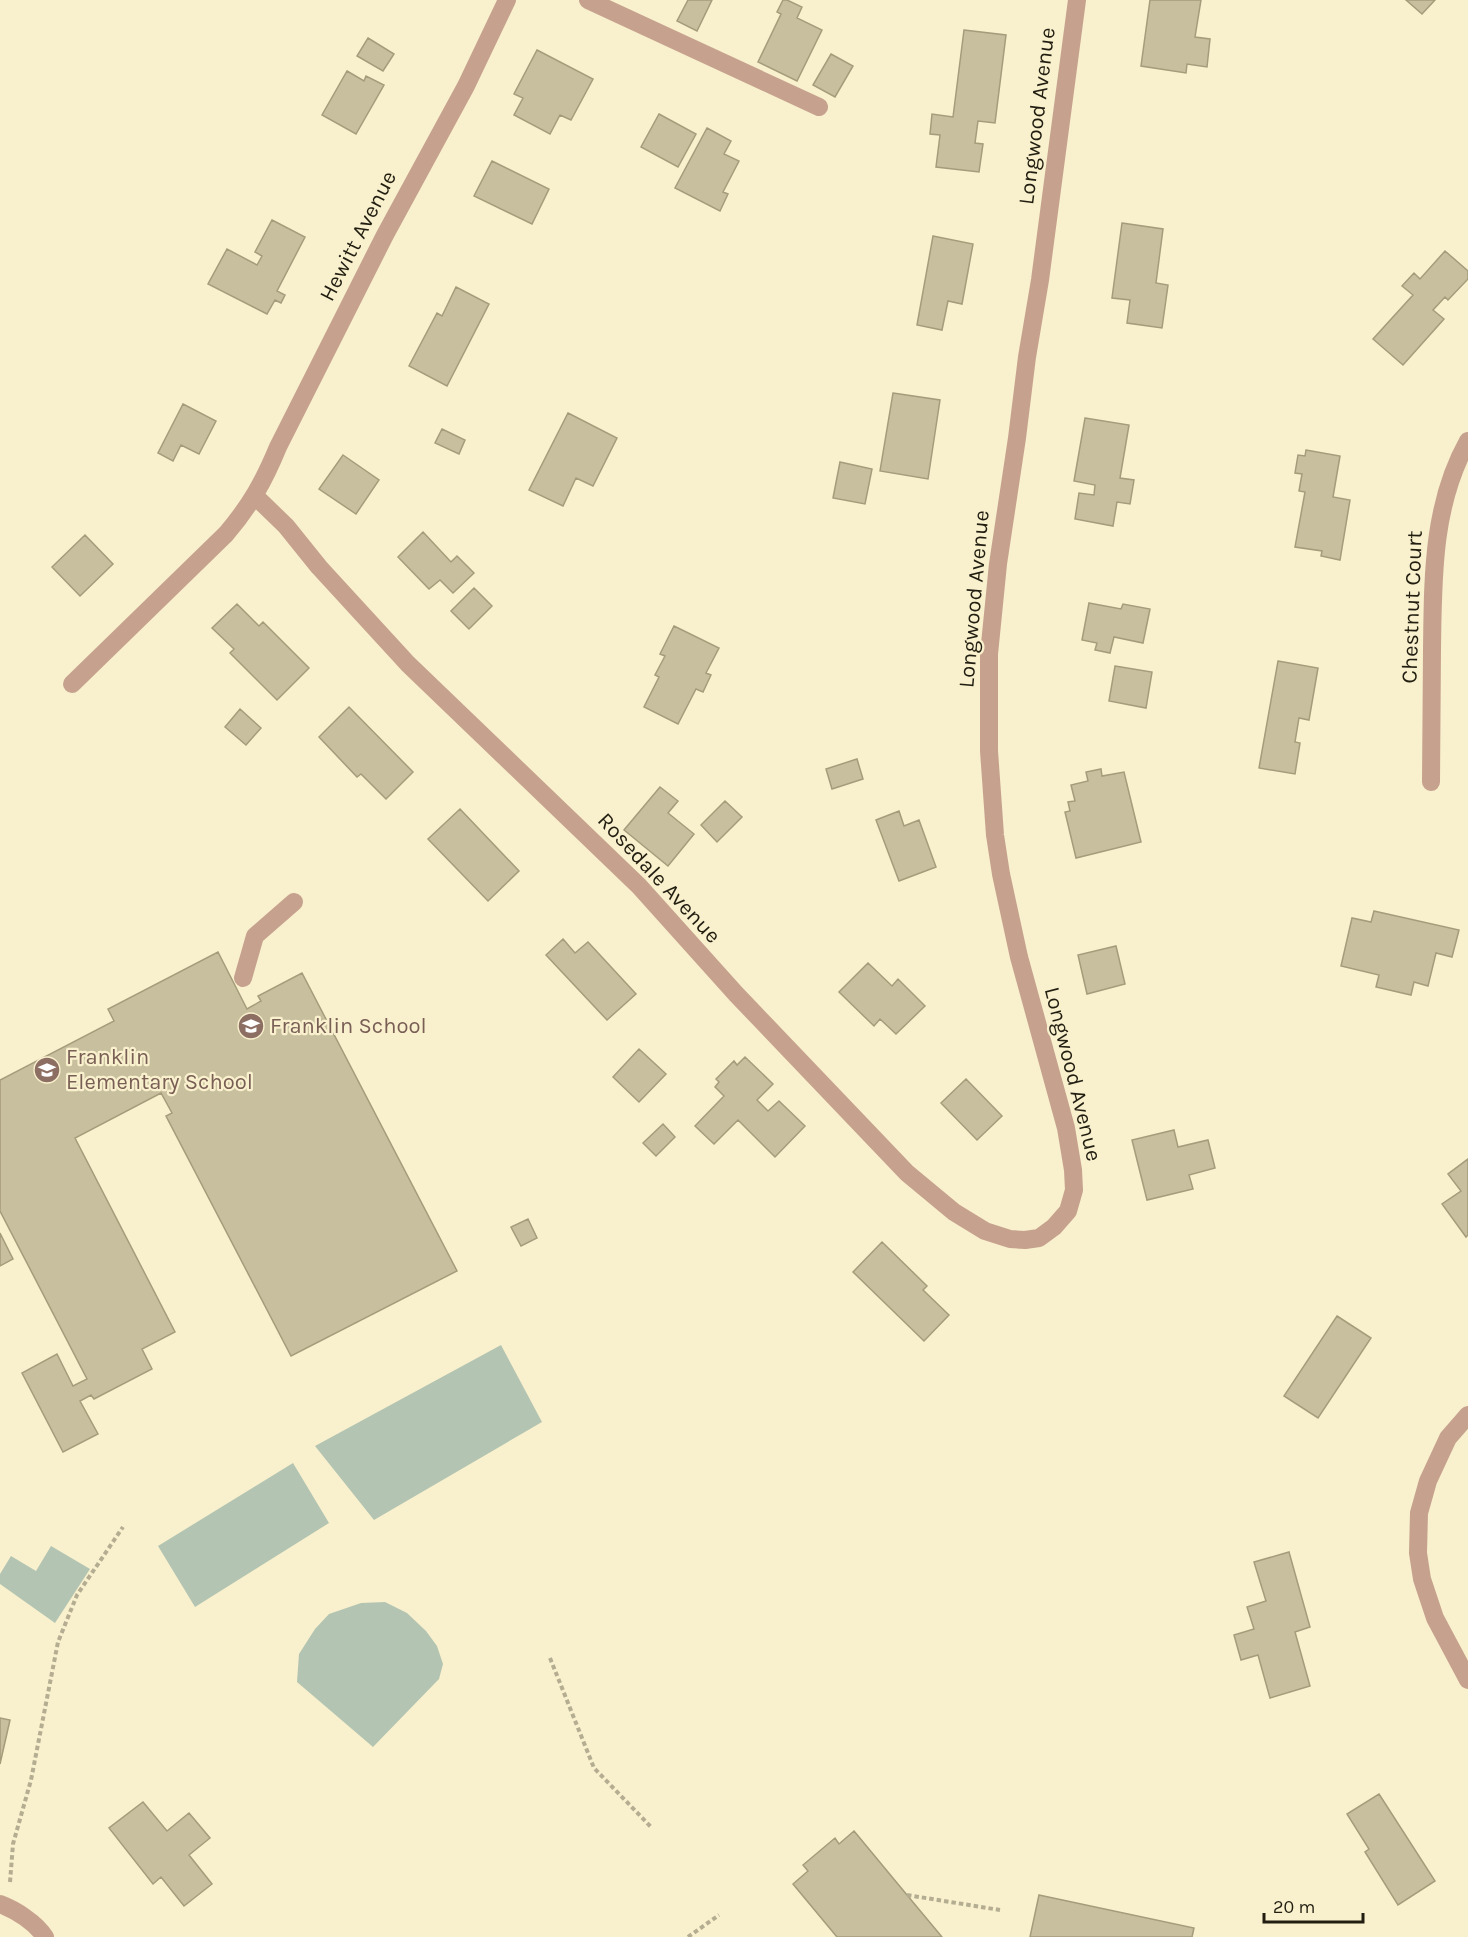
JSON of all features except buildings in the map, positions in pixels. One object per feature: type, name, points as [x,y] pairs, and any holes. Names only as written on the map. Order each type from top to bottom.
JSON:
[{"type":"street","name":"Hewitt Avenue","points":[[72,684],[226,534],[247,509],[385,235],[466,86],[507,0]]},
{"type":"street","points":[[588,0],[819,107]]},
{"type":"street","name":"Longwood Avenue","points":[[1054,1227],[1068,1211],[1074,1190],[1073,1170],[1066,1128],[1018,957],[1001,874],[995,835],[988,751],[988,654],[998,564],[1040,280],[1077,0]]},
{"type":"street","name":"Chestnut Court","points":[[1431,782],[1433,596],[1438,528],[1447,488],[1468,441]]},
{"type":"street","name":"Rosedale Avenue","points":[[255,496],[286,525],[319,567],[408,664],[639,886],[744,1003],[907,1173],[954,1212],[984,1231],[1010,1239],[1024,1240],[1039,1238],[1054,1227]]},
{"type":"street","points":[[243,978],[255,936],[294,902]]},
{"type":"street","points":[[1468,1415],[1448,1438],[1428,1481],[1419,1513],[1418,1553],[1422,1579],[1435,1618],[1468,1680]]},
{"type":"street","points":[[4,1905],[39,1929],[45,1937]]},
{"type":"path","points":[[4,1905],[13,1844],[31,1780],[58,1642],[77,1595],[123,1527]]},
{"type":"path","points":[[550,1658],[594,1768],[652,1828]]},
{"type":"path","points":[[907,1895],[1000,1910]]},
{"type":"path","points":[[688,1937],[719,1915]]},
{"type":"green space","points":[[501,1345],[542,1422],[374,1520],[315,1446]]},
{"type":"green space","points":[[293,1463],[329,1523],[195,1607],[158,1546]]},
{"type":"green space","points":[[51,1546],[90,1569],[55,1623],[0,1584],[0,1574],[11,1556],[36,1571]]},
{"type":"green space","points":[[385,1602],[407,1613],[426,1631],[437,1646],[443,1664],[439,1679],[373,1747],[297,1682],[299,1654],[315,1629],[329,1614],[361,1603]]},
{"type":"place","name":"Franklin School","points":[[251,1026]]},
{"type":"place","name":"Franklin Elementary School","points":[[47,1070]]}]
